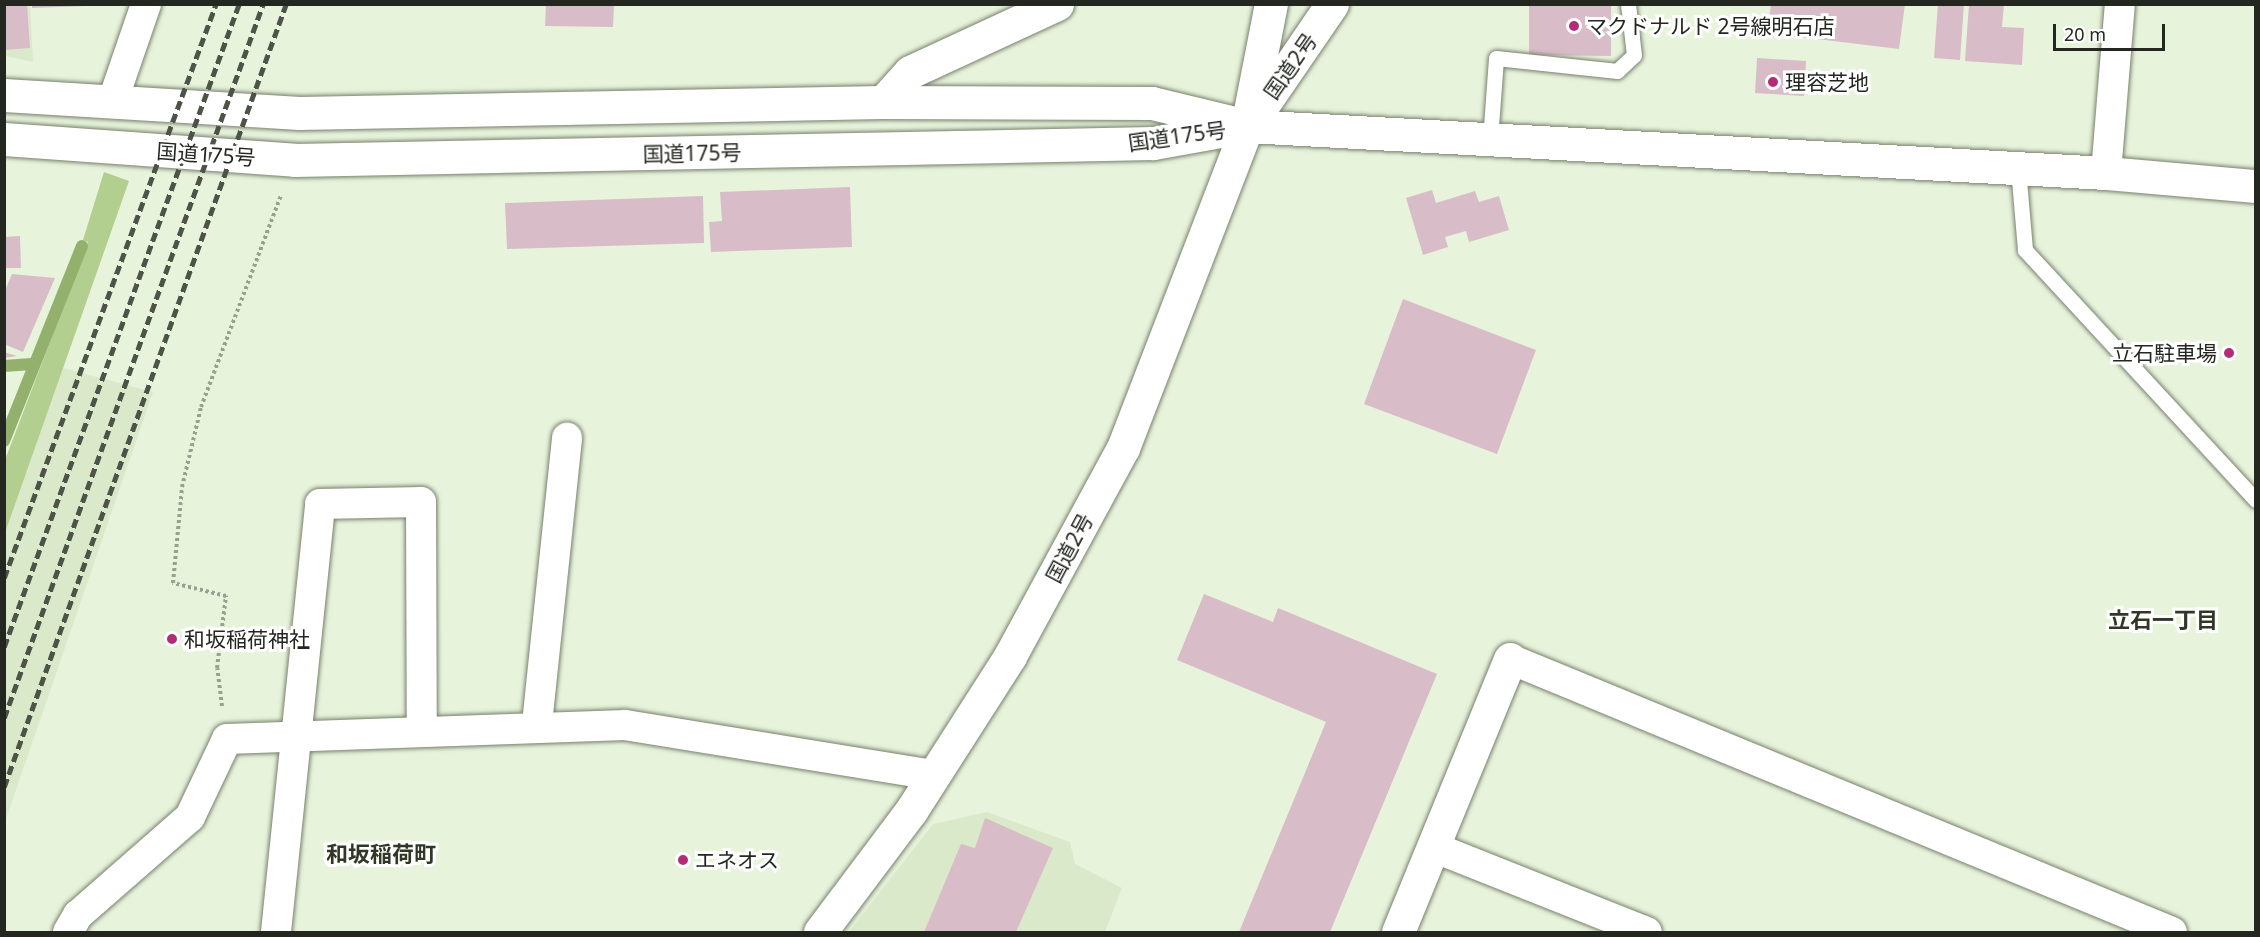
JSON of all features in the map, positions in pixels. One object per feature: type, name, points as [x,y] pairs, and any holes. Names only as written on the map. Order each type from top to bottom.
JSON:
[{"type":"main road","points":[[883,102],[910,72],[1057,4]]},
{"type":"main road","name":"国道2号","points":[[820,933],[934,775],[1010,656],[1123,448],[1247,126],[1271,4]]},
{"type":"main road","name":"国道2号","points":[[1247,126],[1332,4]]},
{"type":"main road","name":"国道175号","points":[[4,95],[299,113],[883,102],[1152,103],[1247,126]]},
{"type":"main road","name":"国道175号","points":[[4,139],[294,160],[1153,144],[1247,126]]},
{"type":"main road","points":[[1247,126],[2106,173],[2256,186]]},
{"type":"main road","points":[[1398,933],[1510,659]]},
{"type":"street","points":[[112,103],[146,4]]},
{"type":"street","points":[[2106,173],[2120,4]]},
{"type":"street","points":[[537,724],[567,438]]},
{"type":"street","points":[[276,933],[298,741],[320,504],[421,502],[422,732]]},
{"type":"street","points":[[1510,659],[2154,929]]},
{"type":"street","points":[[68,933],[78,915],[190,817],[227,739],[298,741],[537,724],[625,725],[934,775]]},
{"type":"street","points":[[1433,847],[1607,925],[1647,933]]},
{"type":"lane","points":[[1490,140],[1496,58],[1617,71],[1634,55],[1629,4]]},
{"type":"lane","points":[[2018,168],[2025,250],[2256,500]]},
{"type":"path","points":[[227,739],[217,668],[226,596],[173,583],[182,487],[201,407],[294,160]]},
{"type":"shaded area","points":[[4,5],[30,5],[33,62],[5,56]]},
{"type":"shaded area","points":[[63,368],[153,392],[5,822],[5,533]]},
{"type":"shaded area","points":[[987,812],[1070,842],[1075,864],[1122,888],[1105,932],[849,932],[933,824]]},
{"type":"green space","points":[[104,172],[129,181],[5,533],[5,460],[88,242],[83,240]]},
{"type":"building","points":[[4,4],[27,4],[30,48],[4,50]]},
{"type":"building","points":[[32,4],[86,4],[86,6],[32,8]]},
{"type":"building","points":[[546,4],[614,4],[613,27],[545,26]]},
{"type":"building","points":[[1529,4],[1611,4],[1611,56],[1529,55]]},
{"type":"building","points":[[1771,4],[1905,4],[1899,49],[1767,33]]},
{"type":"building","points":[[1938,4],[1964,4],[1960,60],[1934,58]]},
{"type":"building","points":[[1969,4],[2004,4],[2002,27],[2024,28],[2022,65],[1965,61]]},
{"type":"building","points":[[1757,58],[1806,61],[1804,96],[1755,93]]},
{"type":"building","points":[[850,187],[852,247],[711,252],[709,222],[722,221],[720,192]]},
{"type":"building","points":[[1432,190],[1436,203],[1475,191],[1479,202],[1499,196],[1509,230],[1469,242],[1466,231],[1445,237],[1448,247],[1423,255],[1406,198]]},
{"type":"building","points":[[703,196],[704,243],[507,249],[505,203]]},
{"type":"building","points":[[20,236],[21,268],[4,268],[4,237]]},
{"type":"building","points":[[12,274],[55,278],[23,352],[4,344],[4,293]]},
{"type":"building","points":[[1403,299],[1536,350],[1497,454],[1364,404]]},
{"type":"building","points":[[4,352],[17,356],[4,358]]},
{"type":"building","points":[[1204,594],[1273,622],[1278,608],[1437,674],[1330,932],[1239,932],[1326,722],[1177,660]]},
{"type":"building","points":[[985,818],[1053,848],[1016,932],[924,932],[961,844],[975,848]]},
{"type":"waterway","points":[[4,441],[82,246]]},
{"type":"waterway","points":[[4,366],[32,364]]},
{"type":"railway","points":[[4,578],[216,4]]},
{"type":"railway","points":[[4,647],[239,4]]},
{"type":"railway","points":[[4,718],[263,4]]},
{"type":"railway","points":[[4,787],[286,4]]},
{"type":"place","name":"マクドナルド 2号線明石店","points":[[1574,26]]},
{"type":"place","name":"理容芝地","points":[[1773,82]]},
{"type":"place","name":"立石駐車場","points":[[2229,353]]},
{"type":"place","name":"和坂稲荷神社","points":[[172,639]]},
{"type":"place","name":"エネオス","points":[[683,860]]},
{"type":"district","name":"立石一丁目","points":[[2163,620]]},
{"type":"district","name":"和坂稲荷町","points":[[381,854]]}]
